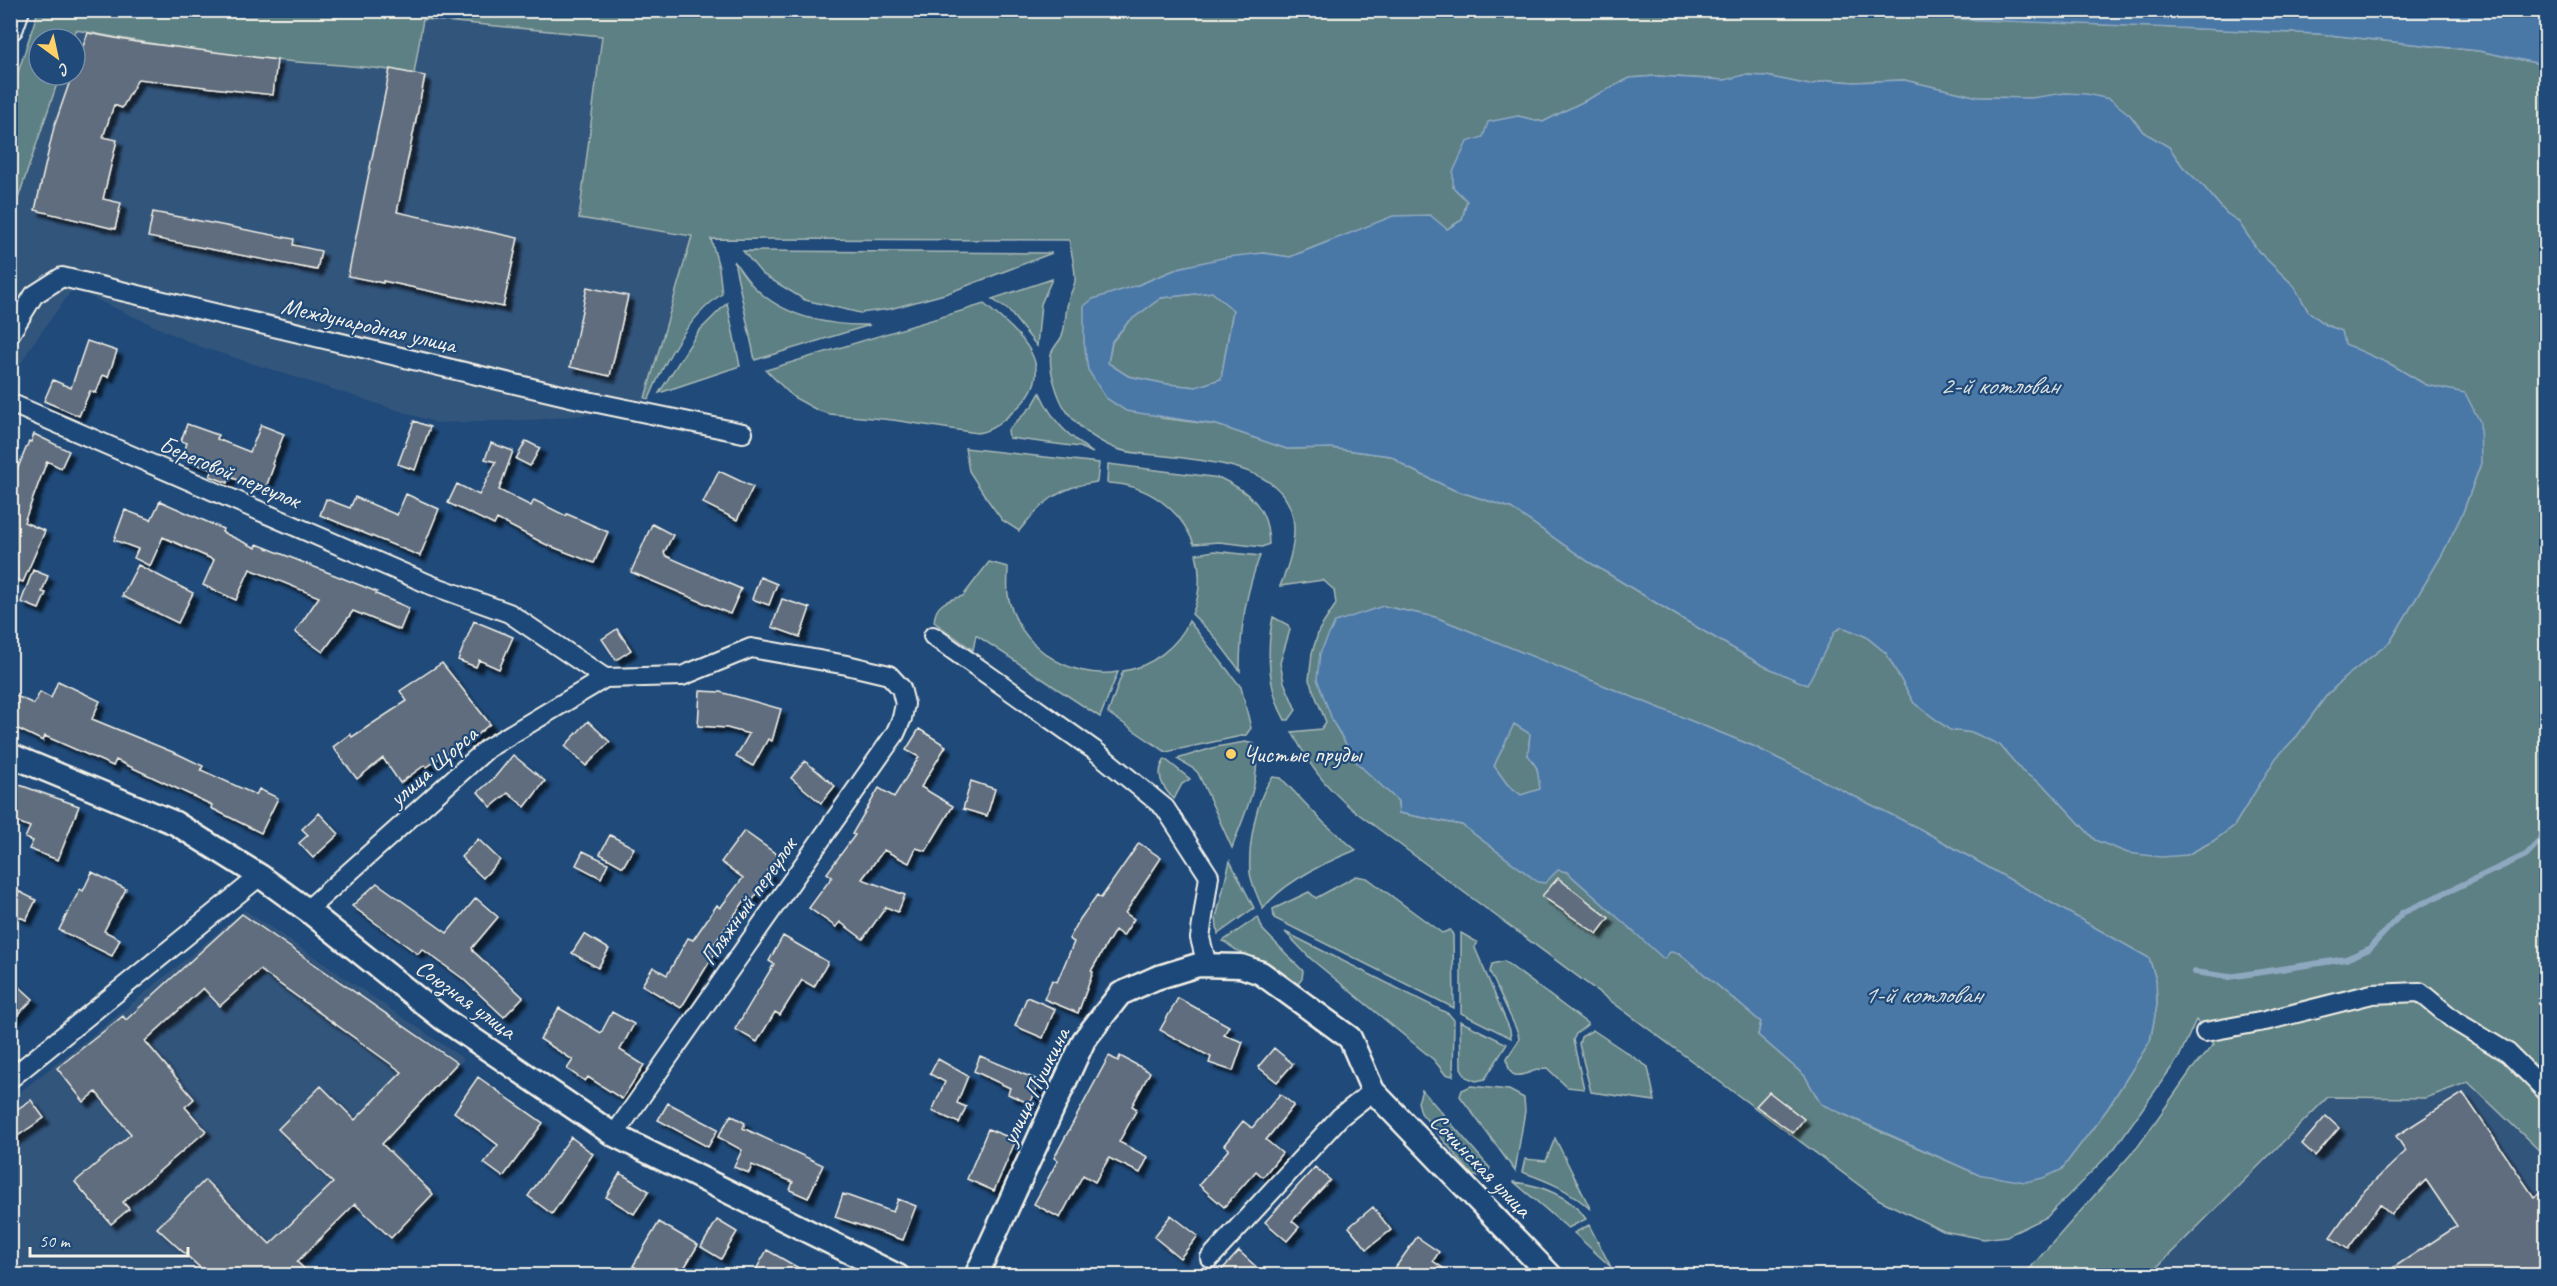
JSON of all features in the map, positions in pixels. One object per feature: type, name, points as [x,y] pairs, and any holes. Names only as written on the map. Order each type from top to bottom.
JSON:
[{"type":"main road","points":[[10,27],[16,10]]},
{"type":"street","name":"Международная улица","points":[[10,334],[34,295],[62,277],[583,400],[743,433]]},
{"type":"street","name":"Береговой переулок","points":[[10,403],[431,585],[509,613],[605,678]]},
{"type":"street","points":[[933,636],[1094,750],[1165,808],[1209,876],[1200,938],[1199,966]]},
{"type":"street","name":"улица Щорса","points":[[307,910],[488,748],[605,678],[682,676],[751,648],[889,675],[901,688]]},
{"type":"street","name":"Пляжный переулок","points":[[614,1135],[895,734],[905,704],[901,688]]},
{"type":"street","name":"Союзная улица","points":[[10,755],[175,823],[260,876],[307,910],[441,1018],[614,1135],[898,1275]]},
{"type":"street","points":[[10,1079],[260,876]]},
{"type":"street","name":"Сочинская улица","points":[[1199,966],[1251,968],[1316,1011],[1350,1038],[1373,1091],[1551,1275]]},
{"type":"street","name":"улица Пушкина","points":[[976,1275],[1084,1040],[1120,994],[1156,978],[1199,966]]},
{"type":"street","points":[[2205,1032],[2265,1021],[2372,994],[2420,992],[2455,1021],[2508,1053],[2547,1090]]},
{"type":"street","points":[[1210,1258],[1341,1117],[1373,1091]]},
{"type":"shaded area","points":[[422,19],[603,36],[579,218],[692,236],[640,416],[619,412],[532,420],[437,423],[198,346],[73,289],[32,345],[11,381],[11,219],[56,87],[87,87],[87,32],[136,42],[277,60],[390,69],[414,74]]},
{"type":"shaded area","points":[[245,910],[464,1059],[386,1142],[437,1197],[393,1243],[357,1208],[303,1262],[317,1275],[11,1276],[11,1099],[107,1024]]},
{"type":"shaded area","points":[[2468,1082],[2546,1157],[2546,1275],[2149,1276],[2328,1097],[2426,1098]]},
{"type":"green space","points":[[1764,10],[2320,34],[2479,51],[2546,65],[2546,1157],[2468,1082],[2426,1098],[2328,1097],[2149,1275],[2024,1275],[2139,1145],[2192,1069],[2214,1044],[2196,1020],[2179,1057],[2114,1149],[2047,1217],[2007,1236],[1984,1239],[1943,1231],[1878,1199],[1353,810],[1325,783],[1292,732],[1321,729],[1326,722],[1309,680],[1312,653],[1319,630],[1336,604],[1334,590],[1323,580],[1280,586],[1292,550],[1294,522],[1287,500],[1272,484],[1251,473],[1226,465],[1118,449],[1092,436],[1070,416],[1057,391],[1050,360],[1063,334],[1069,299],[1075,281],[1069,240],[711,239],[719,268],[722,294],[698,315],[678,341],[649,399],[645,398],[692,236],[579,218],[602,36],[423,19],[414,74],[226,54],[87,32],[87,27],[33,27],[38,11]],"holes":[[[1744,75],[1766,76],[1809,85],[1828,80],[1854,82],[1904,80],[1978,97],[2031,98],[2130,115],[2143,132],[2169,147],[2183,167],[2226,213],[2238,221],[2258,251],[2294,286],[2308,311],[2326,325],[2342,331],[2344,344],[2392,365],[2426,385],[2465,394],[2481,463],[2463,512],[2442,555],[2390,642],[2344,678],[2326,696],[2297,736],[2276,757],[2234,826],[2213,841],[2187,855],[2095,840],[2047,788],[2022,771],[2000,745],[1974,733],[1950,730],[1914,703],[1886,653],[1865,636],[1842,627],[1835,631],[1807,684],[1762,665],[1676,615],[1589,562],[1511,508],[1454,490],[1408,468],[1391,456],[1331,448],[1287,449],[1217,425],[1161,418],[1084,342],[1138,285],[1182,267],[1263,253],[1290,257],[1332,240],[1447,229],[1462,220],[1467,200],[1453,187],[1483,137],[1518,116],[1543,122],[1630,78],[1656,76],[1726,80]],[[1383,606],[1435,617],[1753,746],[1920,829],[2149,958],[2156,980],[2157,1005],[2150,1041],[2108,1108],[2061,1170],[1977,1174],[1821,1104],[1805,1076],[1758,1035],[1761,1022],[1679,953],[1670,952],[1664,958],[1567,872],[1558,870],[1539,882],[1462,825],[1399,813],[1398,801],[1357,762],[1333,722]]]},
{"type":"green space","points":[[27,45],[27,87],[56,87],[11,219],[11,94]]},
{"type":"green space","points":[[743,251],[1052,253],[948,293],[890,309],[860,313],[805,300],[762,274]]},
{"type":"green space","points":[[734,261],[754,287],[779,306],[808,318],[839,324],[870,325],[755,360]]},
{"type":"green space","points":[[1052,279],[1041,304],[1037,346],[1008,310],[992,299]]},
{"type":"green space","points":[[1212,292],[1233,309],[1221,379],[1196,387],[1167,384],[1128,376],[1108,363],[1112,342],[1128,322],[1161,298]]},
{"type":"green space","points":[[727,303],[740,366],[659,393],[698,332]]},
{"type":"green space","points":[[984,304],[1021,338],[1030,351],[1035,365],[1036,379],[1030,394],[1016,409],[998,424],[983,432],[829,414],[793,397],[766,370]]},
{"type":"green space","points":[[1040,393],[1062,428],[1093,453],[1080,447],[1009,438],[1008,430],[1033,405]]},
{"type":"green space","points":[[965,448],[1099,463],[1097,482],[1072,487],[1052,497],[1019,531],[1002,520],[987,499],[969,471]]},
{"type":"green space","points":[[1108,464],[1220,478],[1241,490],[1256,503],[1265,521],[1269,544],[1262,547],[1219,542],[1194,544],[1180,519],[1160,500],[1135,488],[1107,483]]},
{"type":"green space","points":[[1214,551],[1260,556],[1244,612],[1240,671],[1213,635],[1192,614],[1199,584],[1196,554]]},
{"type":"green space","points":[[989,562],[1008,567],[1008,595],[1013,613],[1022,630],[1048,656],[1081,671],[1118,672],[1100,717],[976,635],[973,650],[934,622],[939,607],[947,601],[963,596]]},
{"type":"green space","points":[[1273,617],[1288,625],[1290,630],[1280,663],[1284,682],[1296,710],[1289,720],[1285,720],[1279,709],[1272,683],[1269,656]]},
{"type":"green space","points":[[1189,621],[1241,687],[1251,728],[1246,735],[1166,752],[1108,713],[1123,671],[1144,665],[1162,654],[1178,639]]},
{"type":"green space","points":[[1514,723],[1530,734],[1528,755],[1537,768],[1541,789],[1521,795],[1507,784],[1494,766]]},
{"type":"green space","points":[[1245,742],[1254,744],[1256,770],[1251,797],[1232,848],[1198,773],[1177,759],[1216,747]]},
{"type":"green space","points":[[1165,759],[1190,779],[1182,784],[1174,799],[1161,780],[1160,770]]},
{"type":"green space","points":[[1273,777],[1281,778],[1324,823],[1356,850],[1318,867],[1293,882],[1271,899],[1263,909],[1251,878],[1250,850],[1254,822],[1262,796]]},
{"type":"green space","points":[[1230,861],[1254,908],[1218,934],[1216,918]]},
{"type":"green space","points":[[1356,876],[1367,878],[1442,933],[1450,930],[1453,935],[1454,1008],[1274,918],[1273,909],[1309,892],[1316,898]]},
{"type":"green space","points":[[1258,917],[1263,930],[1303,971],[1302,979],[1296,986],[1279,979],[1223,941]]},
{"type":"green space","points":[[1285,932],[1449,1014],[1454,1020],[1453,1076],[1445,1074],[1434,1060],[1311,959]]},
{"type":"green space","points":[[1461,933],[1477,942],[1475,948],[1510,1030],[1511,1038],[1461,1013]]},
{"type":"green space","points":[[1504,961],[1588,1024],[1576,1034],[1573,1040],[1584,1089],[1567,1087],[1547,1068],[1521,1075],[1512,1073],[1507,1058],[1519,1040],[1518,1033],[1490,972],[1492,964]]},
{"type":"green space","points":[[1460,1021],[1507,1044],[1485,1079],[1476,1081],[1466,1077],[1461,1068]]},
{"type":"green space","points":[[1593,1030],[1648,1067],[1655,1101],[1591,1092],[1579,1044],[1581,1037]]},
{"type":"green space","points":[[1471,1086],[1509,1090],[1524,1098],[1525,1111],[1515,1171],[1460,1096],[1462,1090]]},
{"type":"green space","points":[[1422,1090],[1490,1168],[1486,1175],[1473,1176],[1421,1113],[1418,1102]]},
{"type":"green space","points":[[1555,1138],[1591,1210],[1558,1187],[1522,1172],[1525,1159],[1546,1161]]},
{"type":"green space","points":[[1514,1182],[1554,1193],[1572,1204],[1586,1219],[1568,1228]]},
{"type":"green space","points":[[1589,1225],[1611,1267],[1574,1233]]},
{"type":"water","points":[[1764,11],[2546,11],[2546,65],[2479,51],[2320,34]]},
{"type":"water","name":"2-й котлован","points":[[1744,75],[1766,76],[1809,85],[1828,80],[1854,82],[1904,80],[1978,97],[2031,98],[2065,93],[2110,99],[2130,115],[2143,132],[2169,147],[2183,167],[2226,213],[2238,221],[2258,251],[2294,286],[2308,311],[2326,325],[2342,331],[2345,344],[2392,365],[2426,385],[2465,393],[2480,422],[2481,463],[2463,512],[2442,555],[2390,642],[2344,678],[2326,696],[2297,736],[2276,758],[2234,826],[2213,841],[2187,855],[2161,857],[2128,853],[2095,840],[2047,788],[2022,771],[2000,745],[1974,733],[1950,730],[1914,703],[1886,653],[1865,636],[1842,627],[1835,631],[1807,685],[1762,665],[1676,615],[1589,562],[1511,508],[1454,490],[1408,468],[1391,456],[1331,448],[1287,449],[1217,425],[1126,411],[1106,398],[1088,370],[1084,342],[1084,306],[1093,299],[1138,285],[1182,267],[1227,257],[1263,253],[1290,257],[1393,216],[1430,215],[1447,229],[1462,220],[1467,201],[1453,187],[1453,172],[1467,142],[1483,137],[1488,122],[1518,116],[1543,122],[1630,78],[1656,76],[1725,80]],"holes":[[[1212,292],[1233,310],[1221,379],[1196,387],[1167,384],[1128,376],[1108,363],[1112,341],[1128,322],[1161,298]]]},
{"type":"water","name":"1-й котлован","points":[[1383,606],[1435,617],[1753,746],[1920,829],[2149,958],[2156,980],[2157,1005],[2150,1041],[2108,1108],[2061,1170],[2043,1178],[2025,1182],[1977,1174],[1821,1104],[1805,1076],[1758,1035],[1761,1022],[1679,953],[1670,952],[1664,959],[1567,872],[1558,870],[1545,883],[1538,882],[1462,825],[1399,813],[1398,801],[1357,763],[1333,722],[1317,679],[1320,653],[1335,622]],"holes":[[[1514,724],[1530,734],[1528,755],[1537,768],[1540,789],[1521,795],[1507,784],[1494,766]]]},
{"type":"building","points":[[88,33],[136,42],[277,60],[273,95],[138,79],[122,108],[114,105],[103,137],[117,140],[103,199],[121,203],[115,229],[35,210],[54,127],[68,87],[87,87]]},
{"type":"building","points":[[390,69],[425,76],[397,212],[518,238],[503,307],[383,281],[383,283],[348,276]]},
{"type":"building","points":[[153,212],[294,239],[293,245],[321,251],[317,270],[148,237]]},
{"type":"building","points":[[587,287],[628,296],[610,376],[570,367]]},
{"type":"building","points":[[87,341],[117,351],[108,377],[103,375],[96,393],[90,391],[79,416],[44,401],[53,380],[71,388]]},
{"type":"building","points":[[414,421],[430,427],[415,470],[398,464]]},
{"type":"building","points":[[187,424],[218,435],[217,439],[250,452],[261,425],[284,434],[265,490],[230,477],[228,483],[210,476],[213,470],[182,459],[187,443],[181,441]]},
{"type":"building","points":[[34,434],[69,451],[61,468],[47,461],[24,522],[45,531],[23,582],[10,577],[10,487]]},
{"type":"building","points":[[526,441],[540,448],[530,466],[516,459]]},
{"type":"building","points":[[491,443],[513,451],[499,490],[531,506],[534,500],[566,516],[567,514],[608,532],[594,563],[545,544],[497,519],[494,525],[448,503],[457,484],[479,495],[496,462],[485,459]]},
{"type":"building","points":[[719,471],[753,487],[737,520],[703,503]]},
{"type":"building","points":[[406,494],[439,509],[420,556],[320,515],[326,499],[350,508],[355,497],[397,515]]},
{"type":"building","points":[[160,501],[223,529],[222,532],[256,548],[257,544],[377,592],[376,594],[409,608],[400,630],[353,611],[323,652],[295,632],[319,597],[250,569],[236,600],[203,585],[214,560],[163,537],[150,566],[134,558],[138,549],[114,540],[125,510],[151,520]]},
{"type":"building","points":[[652,524],[673,535],[664,553],[666,556],[741,589],[730,614],[631,572]]},
{"type":"building","points":[[138,565],[193,593],[178,623],[122,596]]},
{"type":"building","points":[[33,570],[48,576],[42,592],[46,593],[39,609],[21,602]]},
{"type":"building","points":[[760,577],[777,584],[769,605],[752,599]]},
{"type":"building","points":[[782,599],[810,608],[800,637],[772,627]]},
{"type":"building","points":[[474,621],[513,637],[499,669],[479,660],[476,667],[458,660]]},
{"type":"building","points":[[617,629],[631,650],[616,660],[602,639]]},
{"type":"building","points":[[442,663],[490,724],[467,743],[464,740],[400,783],[383,758],[357,779],[333,747],[350,734],[352,737],[407,701],[400,691]]},
{"type":"building","points":[[58,681],[100,701],[92,719],[180,755],[203,766],[201,770],[256,795],[259,789],[278,798],[261,833],[211,808],[212,805],[116,760],[113,766],[45,736],[43,741],[10,725],[10,693],[34,704],[40,692],[51,698]]},
{"type":"building","points":[[700,691],[720,692],[781,709],[772,741],[768,739],[753,766],[736,757],[749,734],[727,728],[698,726]]},
{"type":"building","points":[[588,721],[610,742],[586,766],[565,746]]},
{"type":"building","points":[[919,729],[946,746],[921,787],[953,806],[926,851],[916,848],[909,863],[884,850],[862,879],[905,895],[898,912],[886,907],[863,939],[840,922],[836,927],[809,908],[832,877],[827,873],[855,835],[852,834],[879,788],[894,797],[919,757],[906,750]]},
{"type":"building","points":[[513,755],[545,781],[525,807],[508,793],[491,807],[478,792],[495,777]]},
{"type":"building","points":[[805,761],[835,786],[821,803],[791,778]]},
{"type":"building","points":[[971,781],[995,789],[987,816],[963,809]]},
{"type":"building","points":[[14,783],[79,806],[58,860],[29,849],[33,841],[25,838],[30,827],[10,819],[10,792]]},
{"type":"building","points":[[319,813],[339,834],[313,858],[299,843],[308,835],[302,829]]},
{"type":"building","points":[[744,831],[779,856],[767,871],[771,874],[752,901],[747,897],[710,950],[715,953],[681,1008],[642,985],[653,967],[667,975],[688,938],[693,940],[717,905],[720,908],[743,878],[721,862]]},
{"type":"building","points":[[610,835],[634,848],[623,867],[600,854]]},
{"type":"building","points":[[478,839],[500,860],[483,878],[461,857]]},
{"type":"building","points":[[1139,843],[1161,858],[1125,913],[1134,919],[1123,936],[1115,930],[1091,971],[1093,972],[1078,1013],[1044,999],[1052,980],[1057,982],[1074,942],[1069,939],[1080,919],[1097,895],[1101,898]]},
{"type":"building","points":[[583,851],[608,863],[601,878],[576,865]]},
{"type":"building","points":[[92,872],[126,889],[104,931],[120,939],[112,956],[59,930],[80,889],[83,891]]},
{"type":"building","points":[[1558,878],[1609,918],[1597,934],[1542,896]]},
{"type":"building","points":[[377,883],[447,933],[476,898],[498,917],[472,948],[473,951],[523,997],[504,1017],[462,978],[422,949],[418,954],[352,906]]},
{"type":"building","points":[[10,887],[36,900],[26,920],[10,912]]},
{"type":"building","points":[[242,914],[457,1063],[382,1144],[433,1194],[391,1238],[355,1204],[297,1262],[311,1275],[208,1275],[157,1228],[205,1180],[270,1244],[333,1183],[278,1129],[321,1086],[355,1120],[402,1072],[260,970],[220,1006],[203,988],[145,1041],[194,1099],[185,1107],[206,1131],[123,1202],[129,1209],[111,1224],[75,1182],[131,1134],[96,1092],[84,1102],[57,1068],[123,1016],[126,1020]]},
{"type":"building","points":[[584,934],[609,949],[598,968],[572,953]]},
{"type":"building","points":[[783,936],[828,962],[814,987],[802,980],[780,1015],[775,1012],[757,1042],[735,1029],[774,964],[769,961]]},
{"type":"building","points":[[10,978],[33,999],[10,1023]]},
{"type":"building","points":[[1027,997],[1055,1009],[1043,1038],[1015,1026]]},
{"type":"building","points":[[1178,998],[1229,1026],[1224,1035],[1243,1042],[1233,1071],[1209,1063],[1211,1057],[1160,1030]]},
{"type":"building","points":[[559,1008],[601,1033],[612,1012],[634,1024],[620,1050],[644,1065],[622,1099],[588,1077],[585,1081],[567,1069],[573,1060],[540,1039]]},
{"type":"building","points":[[1274,1048],[1293,1064],[1277,1082],[1258,1067]]},
{"type":"building","points":[[980,1056],[1040,1081],[1030,1104],[1008,1094],[1010,1088],[974,1071]]},
{"type":"building","points":[[1109,1056],[1118,1061],[1120,1056],[1150,1072],[1132,1106],[1137,1109],[1119,1142],[1148,1157],[1140,1173],[1109,1158],[1095,1182],[1083,1175],[1060,1218],[1034,1204],[1058,1160],[1054,1158]]},
{"type":"building","points":[[938,1059],[968,1076],[957,1103],[966,1107],[959,1123],[932,1111],[945,1082],[930,1074]]},
{"type":"building","points":[[478,1077],[543,1123],[503,1177],[484,1163],[498,1145],[454,1112]]},
{"type":"building","points":[[1769,1092],[1804,1119],[1793,1133],[1756,1106]]},
{"type":"building","points":[[2463,1093],[2534,1197],[2547,1189],[2547,1275],[2382,1275],[2457,1226],[2426,1180],[2391,1214],[2380,1204],[2348,1249],[2330,1237],[2360,1195],[2406,1151],[2396,1136]]},
{"type":"building","points":[[1280,1094],[1294,1105],[1266,1140],[1282,1153],[1263,1177],[1256,1171],[1224,1207],[1199,1185],[1229,1149],[1224,1145],[1243,1121],[1252,1128]]},
{"type":"building","points":[[31,1100],[44,1118],[10,1141],[10,1114]]},
{"type":"building","points":[[668,1103],[718,1129],[708,1147],[658,1120]]},
{"type":"building","points":[[731,1115],[745,1123],[743,1128],[823,1165],[808,1198],[790,1190],[793,1182],[752,1165],[749,1173],[734,1167],[742,1150],[718,1137]]},
{"type":"building","points":[[2326,1116],[2339,1128],[2315,1156],[2302,1144]]},
{"type":"building","points":[[988,1129],[1016,1140],[994,1191],[967,1179]]},
{"type":"building","points":[[571,1137],[593,1154],[552,1214],[528,1196]]},
{"type":"building","points":[[1315,1167],[1330,1180],[1292,1221],[1299,1227],[1287,1241],[1265,1222]]},
{"type":"building","points":[[620,1173],[649,1191],[634,1214],[606,1197]]},
{"type":"building","points":[[843,1194],[893,1212],[898,1199],[916,1206],[903,1240],[835,1217]]},
{"type":"building","points":[[1373,1207],[1391,1230],[1367,1249],[1349,1227]]},
{"type":"building","points":[[1171,1215],[1198,1236],[1180,1258],[1154,1237]]},
{"type":"building","points":[[717,1220],[737,1232],[721,1259],[701,1247]]},
{"type":"building","points":[[659,1222],[698,1245],[680,1275],[649,1275],[633,1266]]},
{"type":"building","points":[[1417,1237],[1439,1252],[1433,1261],[1453,1275],[1390,1275]]},
{"type":"building","points":[[767,1250],[811,1275],[753,1275]]},
{"type":"building","points":[[1239,1251],[1265,1275],[1217,1275]]},
{"type":"waterway","points":[[2195,972],[2229,977],[2346,959],[2369,949],[2402,913],[2526,855],[2546,834]]},
{"type":"place","name":"Чистые пруды","points":[[1231,754]]}]
